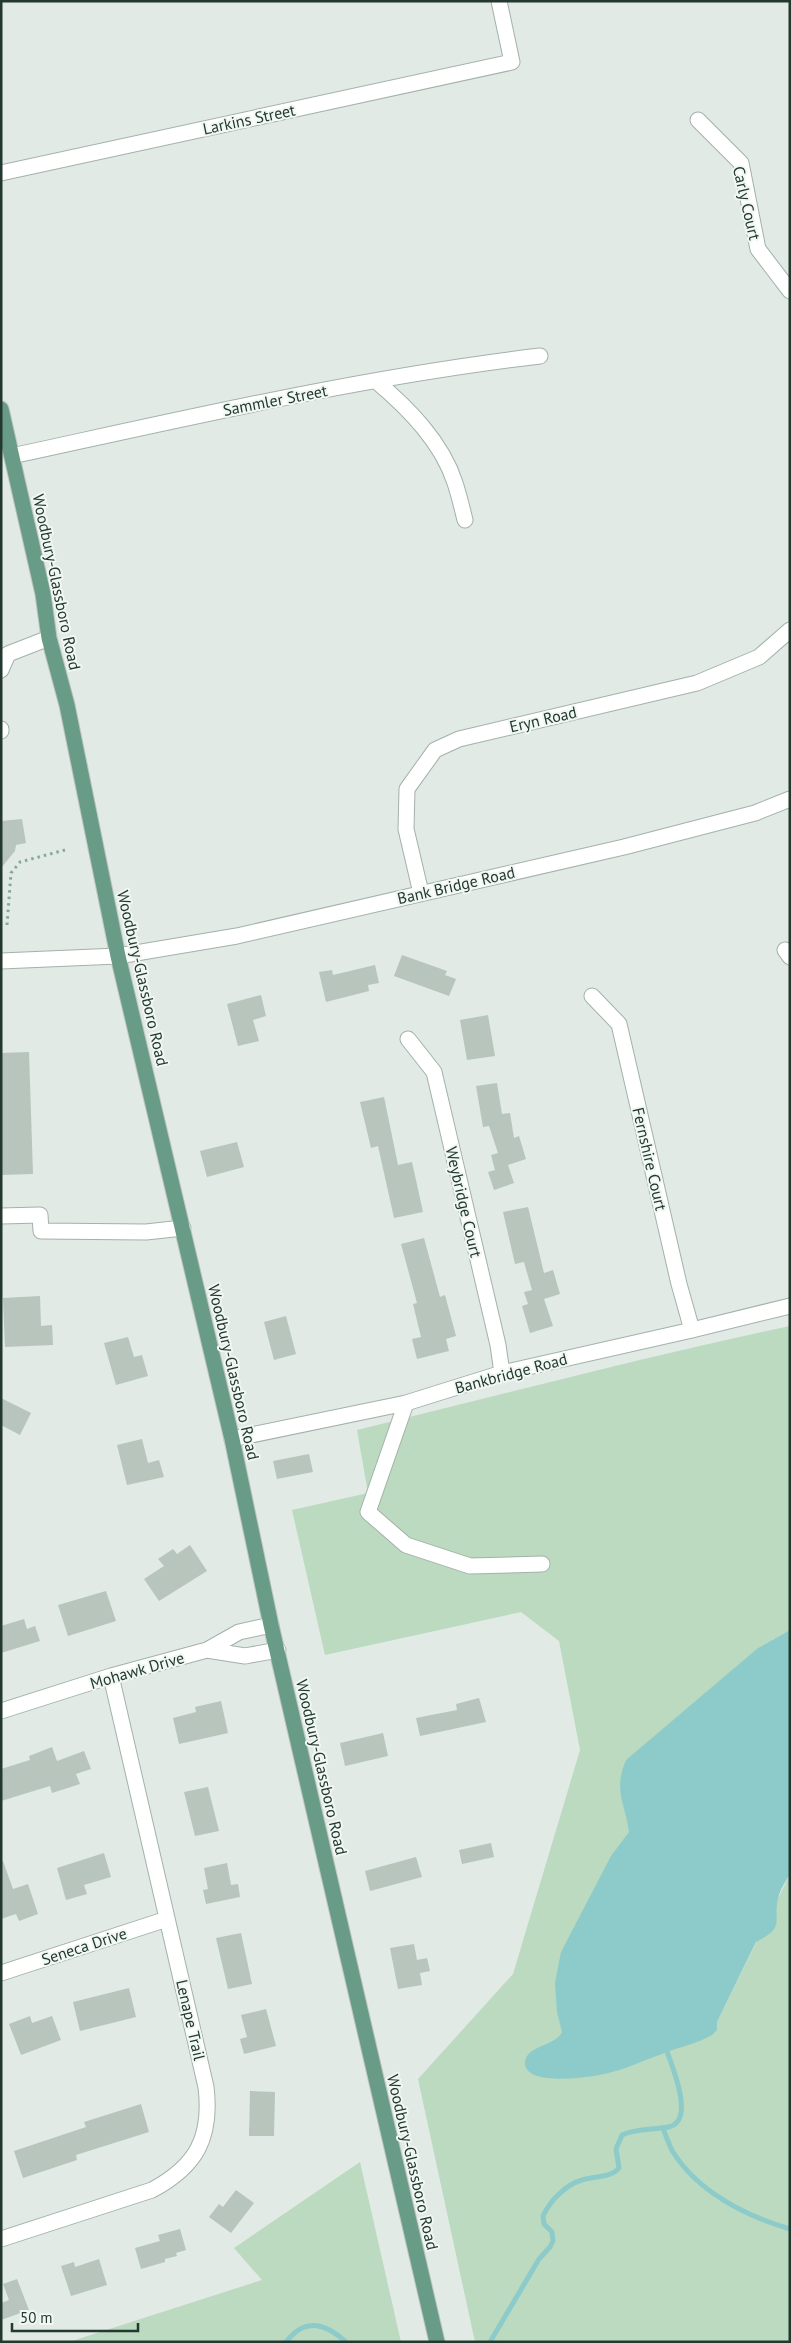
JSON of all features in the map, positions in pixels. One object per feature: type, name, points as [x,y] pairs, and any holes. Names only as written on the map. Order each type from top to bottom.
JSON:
[{"type":"main road","name":"Woodbury-Glassboro Road","points":[[1,410],[43,594],[49,638],[67,705],[118,956],[232,1439],[271,1625],[437,2342]]},
{"type":"street","name":"Larkins Street","points":[[1,173],[512,62],[499,1]]},
{"type":"street","name":"Carly Court","points":[[698,120],[741,163],[758,249],[790,291]]},
{"type":"street","name":"Sammler Street","points":[[12,456],[260,402],[451,366],[540,356]]},
{"type":"street","points":[[376,381],[404,405],[436,444],[455,481],[465,520]]},
{"type":"street","name":"Eryn Road","points":[[421,893],[406,829],[407,789],[435,750],[459,739],[697,683],[758,657],[790,630]]},
{"type":"street","points":[[1,670],[8,654],[49,638]]},
{"type":"street","name":"Bank Bridge Road","points":[[1,961],[118,956],[236,936],[633,844],[755,813],[790,799]]},
{"type":"street","name":"Fernshire Court","points":[[592,996],[619,1024],[679,1284],[692,1330]]},
{"type":"street","name":"Weybridge Court","points":[[408,1038],[434,1072],[496,1336],[502,1373]]},
{"type":"street","points":[[1,1216],[40,1215],[40,1231],[146,1232],[183,1228]]},
{"type":"street","name":"Bankbridge Road","points":[[232,1439],[406,1403],[502,1373],[790,1306]]},
{"type":"street","points":[[406,1403],[368,1512],[406,1545],[470,1566],[542,1564]]},
{"type":"street","name":"Mohawk Drive","points":[[1,1711],[111,1676],[207,1650],[239,1632],[271,1625]]},
{"type":"street","points":[[207,1650],[245,1656],[278,1650]]},
{"type":"street","name":"Lenape Trail","points":[[1,2239],[152,2190],[170,2180],[193,2158],[202,2142],[207,2126],[209,2108],[206,2087],[111,1676]]},
{"type":"street","name":"Seneca Drive","points":[[1,1973],[167,1919]]},
{"type":"path","points":[[7,925],[11,873],[20,862],[65,850]]},
{"type":"green space","points":[[790,1326],[790,1630],[758,1648],[629,1832],[561,1952],[710,2036],[790,1874],[790,2342],[475,2342],[418,2079],[513,1974],[580,1750],[559,1641],[521,1612],[325,1655],[292,1510],[368,1493],[357,1430],[627,1363]]},
{"type":"green space","points":[[360,2162],[401,2342],[69,2342],[262,2280],[234,2248]]},
{"type":"water","points":[[790,1630],[790,1874],[779,1895],[775,1927],[772,1932],[756,1942],[717,2022],[717,2030],[700,2041],[629,2067],[600,2075],[560,2079],[535,2075],[527,2070],[525,2062],[527,2056],[559,2037],[562,2032],[557,2012],[555,1983],[561,1952],[611,1856],[629,1832],[620,1788],[620,1780],[626,1760],[758,1648]]},
{"type":"building","points":[[22,819],[26,843],[16,845],[15,851],[1,868],[1,821]]},
{"type":"building","points":[[402,955],[447,971],[445,975],[456,979],[449,996],[394,976]]},
{"type":"building","points":[[375,965],[379,983],[368,985],[369,991],[326,1002],[319,972],[332,970],[333,975]]},
{"type":"building","points":[[261,995],[266,1016],[253,1020],[259,1041],[238,1046],[227,1004]]},
{"type":"building","points":[[488,1015],[495,1056],[467,1060],[460,1020]]},
{"type":"building","points":[[29,1052],[33,1174],[1,1175],[1,1053]]},
{"type":"building","points":[[497,1083],[502,1114],[510,1113],[514,1138],[519,1136],[526,1159],[508,1165],[514,1183],[494,1190],[488,1172],[495,1170],[491,1155],[498,1153],[489,1126],[483,1127],[476,1086]]},
{"type":"building","points":[[384,1097],[398,1165],[412,1162],[423,1212],[394,1218],[378,1146],[371,1148],[360,1102]]},
{"type":"building","points":[[237,1142],[244,1167],[207,1177],[200,1151]]},
{"type":"building","points":[[528,1207],[544,1273],[553,1270],[560,1294],[544,1299],[553,1326],[530,1333],[522,1306],[528,1304],[524,1292],[532,1290],[524,1262],[515,1264],[503,1212]]},
{"type":"building","points":[[424,1238],[440,1297],[445,1295],[456,1336],[446,1339],[449,1351],[417,1359],[412,1339],[421,1337],[413,1304],[417,1303],[401,1244]]},
{"type":"building","points":[[40,1296],[41,1326],[52,1325],[53,1345],[5,1347],[3,1298]]},
{"type":"building","points":[[286,1316],[296,1354],[274,1360],[264,1322]]},
{"type":"building","points":[[128,1337],[134,1357],[142,1355],[148,1376],[116,1385],[104,1343]]},
{"type":"building","points":[[1,1398],[31,1413],[20,1435],[1,1425]]},
{"type":"building","points":[[142,1439],[148,1463],[159,1460],[164,1477],[127,1485],[117,1445]]},
{"type":"building","points":[[309,1454],[313,1472],[277,1479],[273,1461]]},
{"type":"building","points":[[190,1545],[207,1571],[159,1601],[144,1579],[164,1566],[158,1559],[173,1549],[177,1554]]},
{"type":"building","points":[[106,1591],[116,1621],[68,1636],[58,1605]]},
{"type":"building","points":[[24,1619],[27,1629],[35,1626],[40,1641],[1,1653],[1,1626]]},
{"type":"building","points":[[479,1698],[486,1722],[420,1736],[416,1718],[457,1710],[456,1704]]},
{"type":"building","points":[[221,1701],[228,1733],[179,1744],[173,1718],[196,1712],[195,1707]]},
{"type":"building","points":[[383,1733],[388,1756],[345,1766],[340,1743]]},
{"type":"building","points":[[52,1747],[57,1761],[84,1751],[91,1769],[76,1774],[80,1784],[52,1793],[50,1786],[1,1801],[1,1769],[30,1760],[29,1756]]},
{"type":"building","points":[[208,1787],[219,1831],[195,1836],[184,1792]]},
{"type":"building","points":[[491,1843],[494,1857],[462,1864],[459,1850]]},
{"type":"building","points":[[104,1853],[111,1877],[84,1885],[87,1894],[66,1900],[57,1868]]},
{"type":"building","points":[[416,1857],[422,1877],[370,1891],[365,1871]]},
{"type":"building","points":[[3,1861],[13,1889],[28,1884],[38,1914],[19,1921],[16,1914],[1,1919],[1,1862]]},
{"type":"building","points":[[227,1863],[231,1885],[238,1884],[240,1897],[206,1904],[203,1890],[208,1889],[204,1868]]},
{"type":"building","points":[[241,1933],[252,1984],[228,1989],[216,1938]]},
{"type":"building","points":[[414,1944],[417,1960],[427,1958],[430,1971],[420,1973],[422,1985],[398,1989],[390,1948]]},
{"type":"building","points":[[129,1988],[136,2017],[80,2031],[73,2002]]},
{"type":"building","points":[[266,2009],[276,2046],[244,2054],[240,2039],[247,2037],[241,2015]]},
{"type":"building","points":[[30,2016],[32,2023],[52,2016],[61,2040],[21,2055],[9,2024]]},
{"type":"building","points":[[250,2091],[275,2092],[274,2136],[249,2136]]},
{"type":"building","points":[[141,2104],[149,2132],[76,2155],[77,2160],[23,2178],[14,2151],[86,2127],[84,2122]]},
{"type":"building","points":[[236,2190],[254,2203],[231,2233],[209,2217],[219,2204],[223,2207]]},
{"type":"building","points":[[180,2229],[186,2250],[176,2253],[177,2256],[165,2259],[165,2262],[141,2269],[135,2248],[160,2241],[158,2235]]},
{"type":"building","points":[[99,2259],[107,2285],[71,2296],[61,2266],[74,2262],[75,2267]]},
{"type":"building","points":[[17,2279],[29,2310],[1,2320],[1,2303],[9,2300],[3,2284]]},
{"type":"waterway","points":[[490,2342],[539,2259],[553,2241],[552,2232],[544,2224],[543,2216],[554,2199],[576,2182],[612,2174],[616,2171],[619,2168],[616,2149],[622,2135],[639,2130],[668,2127],[676,2123],[681,2115],[680,2091],[665,2046]]},
{"type":"waterway","points":[[663,2128],[672,2149],[683,2166],[709,2191],[724,2201],[757,2217],[790,2229]]},
{"type":"waterway","points":[[286,2342],[293,2334],[308,2326],[323,2327],[346,2342]]}]
